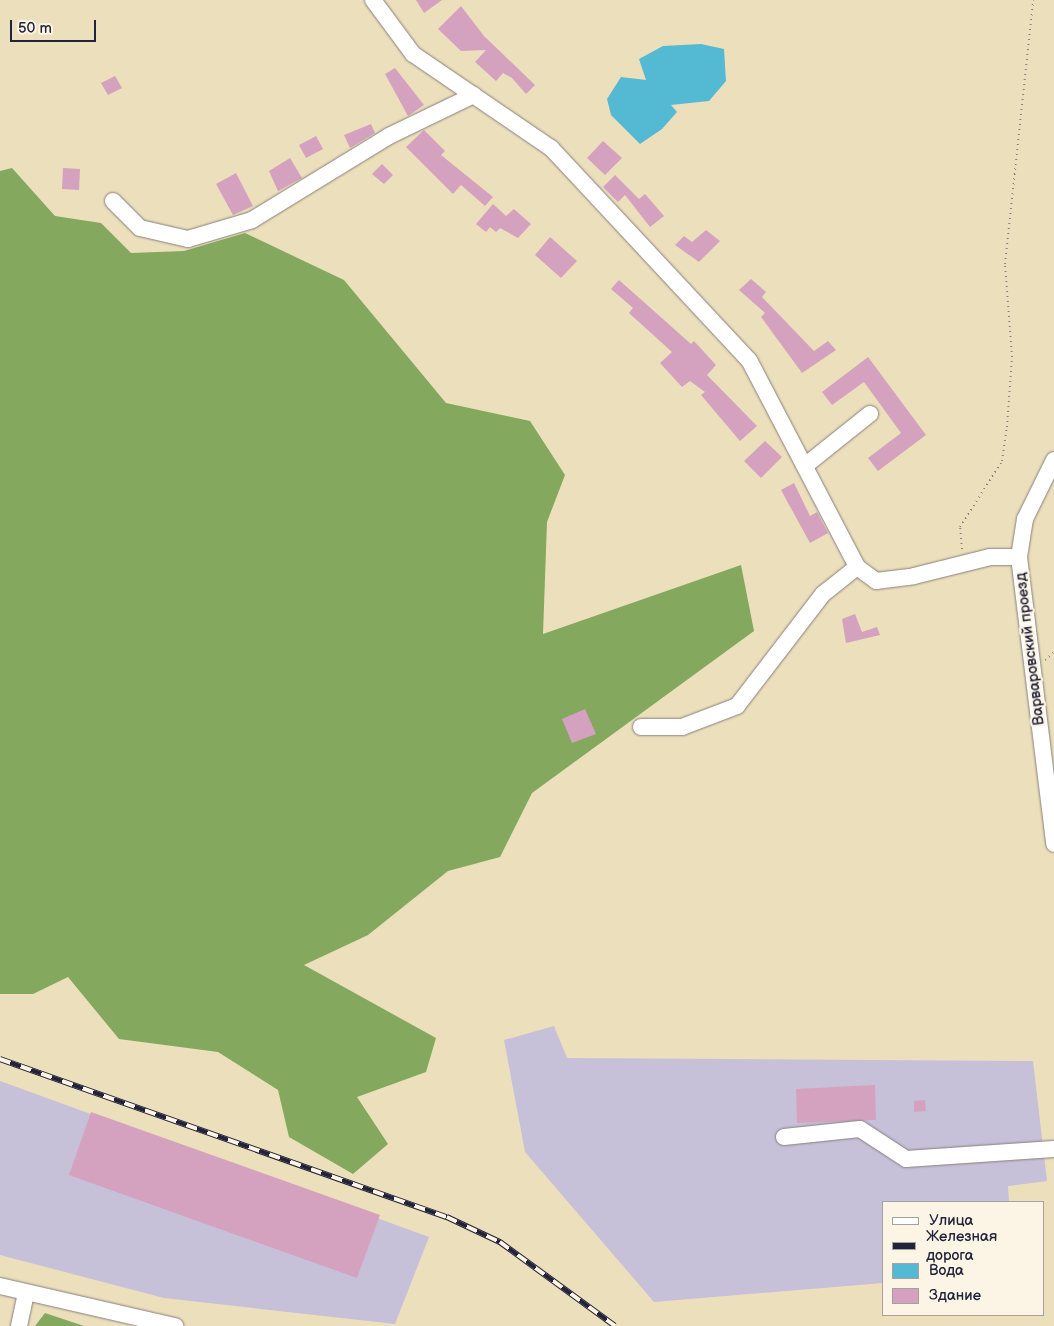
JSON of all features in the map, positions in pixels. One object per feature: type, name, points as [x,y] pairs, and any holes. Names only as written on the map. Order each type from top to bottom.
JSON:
[{"type":"street","points":[[373,0],[413,54],[550,148],[749,360],[806,466],[837,535],[857,567],[876,581],[990,557],[1019,557]]},
{"type":"street","points":[[113,201],[140,228],[188,239],[252,220],[389,136],[474,95]]},
{"type":"street","points":[[806,466],[870,414]]},
{"type":"street","name":"Варваровский проезд","points":[[1054,460],[1025,519],[1019,557],[1054,844]]},
{"type":"street","points":[[641,727],[682,727],[737,706],[824,594],[857,567]]},
{"type":"street","points":[[784,1136],[860,1129],[906,1159],[1054,1149]]},
{"type":"street","points":[[0,1286],[175,1326]]},
{"type":"street","points":[[19,1326],[26,1293]]},
{"type":"street","points":[[92,1308],[111,1326]]},
{"type":"path","points":[[963,564],[960,527],[1002,461],[1008,428],[1012,357],[1005,264],[1033,0]]},
{"type":"shaded area","points":[[554,1026],[567,1058],[1033,1061],[1047,1181],[1008,1186],[1009,1201],[882,1201],[882,1283],[654,1302],[525,1152],[504,1040]]},
{"type":"shaded area","points":[[0,1081],[429,1237],[395,1324],[164,1298],[0,1255]]},
{"type":"green space","points":[[12,168],[55,216],[101,223],[131,253],[184,251],[245,233],[344,280],[446,403],[530,421],[565,475],[547,522],[543,634],[741,565],[754,631],[532,793],[500,857],[448,871],[368,935],[304,965],[436,1038],[426,1072],[357,1097],[388,1144],[353,1174],[289,1137],[278,1090],[218,1052],[119,1039],[68,977],[33,994],[0,994],[0,171]]},
{"type":"green space","points":[[45,1313],[84,1326],[35,1326]]},
{"type":"water","points":[[701,44],[724,49],[726,81],[709,101],[671,105],[677,112],[662,129],[640,144],[611,115],[607,99],[621,77],[646,80],[639,59],[663,46]]},
{"type":"building","points":[[416,0],[442,0],[424,13]]},
{"type":"building","points":[[461,6],[484,36],[535,85],[526,94],[512,78],[503,73],[496,81],[475,62],[486,50],[461,51],[438,29]]},
{"type":"building","points":[[395,68],[424,105],[408,116],[385,74]]},
{"type":"building","points":[[115,76],[122,88],[108,95],[101,83]]},
{"type":"building","points":[[371,124],[375,133],[350,148],[344,135]]},
{"type":"building","points":[[424,130],[445,151],[441,155],[493,197],[485,206],[461,185],[453,194],[406,147]]},
{"type":"building","points":[[316,136],[323,149],[306,158],[299,145]]},
{"type":"building","points":[[603,141],[622,158],[605,175],[587,158]]},
{"type":"building","points":[[290,158],[302,178],[278,191],[269,171]]},
{"type":"building","points":[[382,164],[393,175],[384,184],[372,174]]},
{"type":"building","points":[[63,168],[80,169],[79,190],[62,189]]},
{"type":"building","points":[[236,173],[253,206],[233,215],[216,184]]},
{"type":"building","points":[[615,175],[639,199],[645,194],[664,216],[650,227],[625,195],[618,202],[603,187]]},
{"type":"building","points":[[493,204],[506,216],[514,209],[531,224],[518,238],[500,228],[496,232],[490,227],[486,232],[476,224]]},
{"type":"building","points":[[706,230],[720,241],[699,262],[675,245],[684,236],[692,242]]},
{"type":"building","points":[[550,237],[577,261],[561,278],[535,255]]},
{"type":"building","points":[[751,279],[766,292],[762,297],[814,351],[828,341],[836,350],[802,373],[761,317],[765,313],[739,290]]},
{"type":"building","points":[[619,280],[691,344],[694,341],[716,365],[707,375],[757,426],[740,441],[701,395],[705,392],[690,381],[682,387],[660,363],[672,352],[629,313],[633,308],[611,289]]},
{"type":"building","points":[[868,357],[926,435],[878,471],[868,458],[901,433],[864,382],[832,405],[822,392]]},
{"type":"building","points":[[765,441],[782,457],[761,478],[744,461]]},
{"type":"building","points":[[794,483],[810,516],[817,512],[828,533],[810,543],[781,490]]},
{"type":"building","points":[[855,614],[862,632],[877,627],[880,635],[846,643],[842,619]]},
{"type":"building","points":[[585,709],[596,734],[572,743],[562,719]]},
{"type":"building","points":[[875,1085],[876,1120],[797,1123],[796,1089]]},
{"type":"building","points":[[925,1100],[926,1111],[914,1112],[914,1101]]},
{"type":"building","points":[[91,1112],[380,1215],[357,1278],[69,1175]]},
{"type":"railway","points":[[0,1059],[447,1217],[500,1242],[615,1326]]}]
